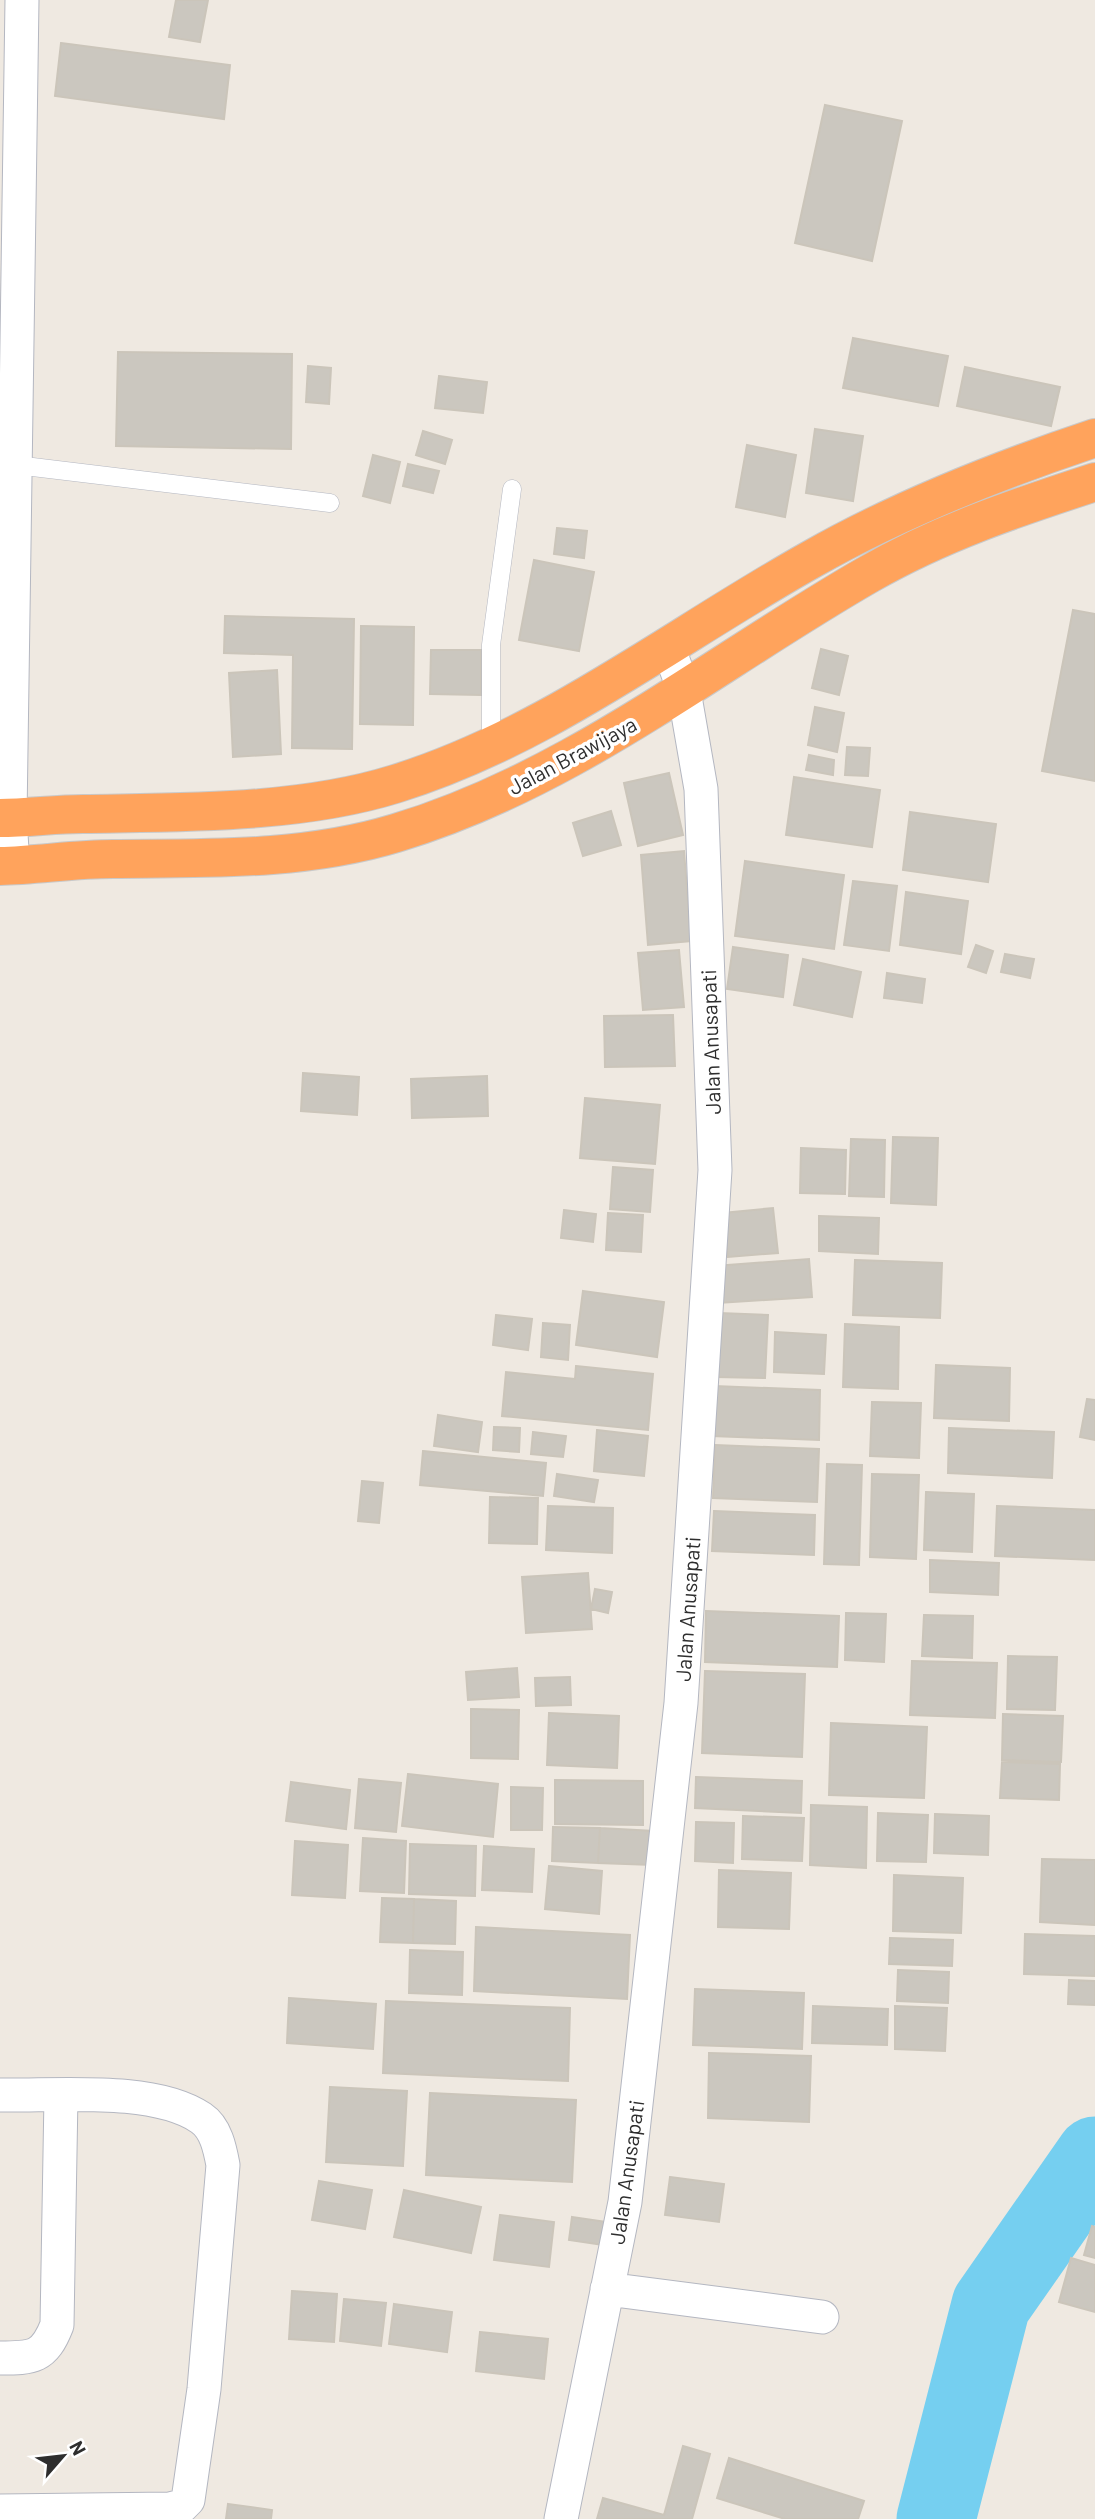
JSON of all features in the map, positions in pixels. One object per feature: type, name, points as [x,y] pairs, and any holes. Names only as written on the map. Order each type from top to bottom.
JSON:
[{"type":"highway","points":[[5,818],[208,812],[333,798],[394,785],[491,746],[596,692],[814,558],[995,471],[1095,438]]},
{"type":"highway","name":"Jalan Brawijaya","points":[[7,866],[109,859],[218,859],[313,852],[394,834],[526,783],[594,747],[871,572],[954,532],[1095,482]]},
{"type":"street","points":[[7,866],[5,818],[8,464],[22,0]]},
{"type":"street","name":"Jalan Anusapati","points":[[561,2519],[625,2202],[681,1703],[715,1170],[701,789],[684,691],[668,646]]},
{"type":"street","points":[[0,2095],[156,2098],[203,2118],[217,2137],[223,2165],[204,2389],[188,2500],[182,2506],[170,2510],[0,2511]]},
{"type":"street","points":[[0,2358],[29,2358],[50,2344],[57,2325],[61,2096]]},
{"type":"street","points":[[607,2289],[822,2317]]},
{"type":"lane","points":[[8,464],[330,503]]},
{"type":"lane","points":[[491,746],[491,645],[512,489]]},
{"type":"building","points":[[176,0],[208,0],[200,42],[169,37]]},
{"type":"building","points":[[61,43],[230,65],[224,119],[55,96]]},
{"type":"building","points":[[825,105],[902,121],[872,261],[795,243]]},
{"type":"building","points":[[853,338],[948,356],[938,406],[843,388]]},
{"type":"building","points":[[118,352],[292,354],[291,449],[116,446]]},
{"type":"building","points":[[308,366],[331,368],[329,404],[306,402]]},
{"type":"building","points":[[965,367],[1060,387],[1051,426],[957,406]]},
{"type":"building","points":[[439,376],[487,382],[483,413],[435,408]]},
{"type":"building","points":[[815,429],[863,436],[853,501],[806,493]]},
{"type":"building","points":[[423,431],[452,440],[445,464],[416,455]]},
{"type":"building","points":[[747,445],[796,455],[785,517],[736,507]]},
{"type":"building","points":[[373,455],[400,462],[390,503],[363,496]]},
{"type":"building","points":[[408,464],[439,471],[433,493],[403,486]]},
{"type":"building","points":[[557,528],[587,531],[584,558],[554,554]]},
{"type":"building","points":[[534,560],[594,572],[579,651],[519,640]]},
{"type":"building","points":[[1073,610],[1095,614],[1095,781],[1042,771]]},
{"type":"building","points":[[225,616],[354,619],[352,749],[292,748],[293,655],[224,653]]},
{"type":"building","points":[[361,626],[414,627],[413,725],[360,724]]},
{"type":"building","points":[[821,649],[848,656],[839,695],[812,688]]},
{"type":"building","points":[[431,650],[481,650],[481,695],[430,694]]},
{"type":"building","points":[[277,670],[281,754],[233,757],[229,673]]},
{"type":"building","points":[[815,707],[844,713],[837,752],[808,745]]},
{"type":"building","points":[[847,747],[870,748],[868,776],[845,775]]},
{"type":"building","points":[[809,755],[834,760],[833,775],[806,770]]},
{"type":"building","points":[[669,773],[683,835],[638,846],[624,783]]},
{"type":"building","points":[[794,777],[880,790],[872,847],[786,835]]},
{"type":"building","points":[[611,811],[621,845],[583,856],[573,823]]},
{"type":"building","points":[[910,812],[996,824],[988,882],[903,870]]},
{"type":"building","points":[[684,851],[691,941],[648,945],[641,855]]},
{"type":"building","points":[[745,861],[844,875],[834,949],[735,936]]},
{"type":"building","points":[[853,881],[897,886],[889,951],[844,945]]},
{"type":"building","points":[[906,892],[968,901],[961,954],[900,945]]},
{"type":"building","points":[[976,945],[993,951],[986,973],[968,967]]},
{"type":"building","points":[[733,947],[788,955],[783,997],[727,989]]},
{"type":"building","points":[[679,950],[684,1007],[643,1010],[638,953]]},
{"type":"building","points":[[1005,954],[1034,959],[1030,978],[1001,972]]},
{"type":"building","points":[[803,959],[861,972],[852,1017],[794,1005]]},
{"type":"building","points":[[887,973],[925,979],[922,1003],[884,998]]},
{"type":"building","points":[[673,1015],[675,1066],[605,1067],[604,1016]]},
{"type":"building","points":[[303,1073],[359,1077],[357,1115],[301,1111]]},
{"type":"building","points":[[487,1076],[488,1116],[412,1118],[411,1079]]},
{"type":"building","points":[[585,1098],[660,1105],[655,1164],[580,1158]]},
{"type":"building","points":[[893,1137],[938,1138],[936,1205],[891,1203]]},
{"type":"building","points":[[851,1139],[885,1140],[884,1197],[849,1196]]},
{"type":"building","points":[[801,1148],[846,1150],[845,1194],[800,1193]]},
{"type":"building","points":[[613,1167],[653,1170],[650,1212],[610,1209]]},
{"type":"building","points":[[773,1208],[778,1253],[728,1257],[723,1213]]},
{"type":"building","points":[[564,1210],[596,1214],[593,1242],[561,1238]]},
{"type":"building","points":[[608,1213],[643,1215],[641,1252],[606,1250]]},
{"type":"building","points":[[819,1216],[879,1218],[878,1254],[819,1251]]},
{"type":"building","points":[[809,1259],[812,1297],[718,1303],[715,1266]]},
{"type":"building","points":[[855,1260],[942,1263],[940,1318],[853,1315]]},
{"type":"building","points":[[583,1291],[664,1302],[657,1357],[576,1345]]},
{"type":"building","points":[[719,1313],[768,1315],[765,1378],[716,1377]]},
{"type":"building","points":[[496,1315],[532,1319],[528,1350],[493,1345]]},
{"type":"building","points":[[543,1323],[570,1325],[568,1360],[541,1357]]},
{"type":"building","points":[[845,1324],[899,1327],[898,1389],[843,1387]]},
{"type":"building","points":[[775,1332],[826,1335],[824,1374],[774,1372]]},
{"type":"building","points":[[936,1365],[1010,1368],[1009,1421],[934,1418]]},
{"type":"building","points":[[576,1366],[653,1374],[648,1430],[502,1416],[506,1372],[575,1379]]},
{"type":"building","points":[[714,1386],[820,1390],[819,1440],[712,1436]]},
{"type":"building","points":[[1087,1399],[1095,1400],[1095,1440],[1080,1437]]},
{"type":"building","points":[[872,1402],[921,1403],[919,1458],[870,1456]]},
{"type":"building","points":[[438,1415],[482,1422],[478,1452],[434,1446]]},
{"type":"building","points":[[494,1427],[520,1428],[519,1452],[493,1450]]},
{"type":"building","points":[[949,1428],[1054,1432],[1052,1478],[948,1473]]},
{"type":"building","points":[[597,1430],[648,1436],[644,1476],[594,1471]]},
{"type":"building","points":[[533,1432],[566,1436],[563,1457],[531,1454]]},
{"type":"building","points":[[715,1445],[819,1449],[817,1502],[713,1498]]},
{"type":"building","points":[[423,1451],[546,1463],[543,1496],[420,1485]]},
{"type":"building","points":[[827,1464],[862,1465],[859,1565],[824,1564]]},
{"type":"building","points":[[557,1474],[598,1480],[594,1502],[554,1496]]},
{"type":"building","points":[[872,1474],[919,1475],[916,1559],[870,1557]]},
{"type":"building","points":[[362,1481],[383,1483],[379,1523],[358,1521]]},
{"type":"building","points":[[926,1492],[974,1494],[972,1552],[924,1550]]},
{"type":"building","points":[[490,1497],[538,1498],[537,1544],[489,1543]]},
{"type":"building","points":[[548,1506],[613,1508],[612,1553],[546,1550]]},
{"type":"building","points":[[997,1506],[1095,1510],[1095,1560],[995,1556]]},
{"type":"building","points":[[714,1511],[815,1515],[814,1555],[712,1551]]},
{"type":"building","points":[[930,1560],[999,1563],[998,1595],[930,1592]]},
{"type":"building","points":[[588,1573],[592,1629],[526,1633],[522,1577]]},
{"type":"building","points":[[595,1589],[612,1592],[608,1613],[591,1609]]},
{"type":"building","points":[[706,1611],[839,1616],[837,1667],[705,1662]]},
{"type":"building","points":[[846,1613],[886,1614],[884,1662],[845,1660]]},
{"type":"building","points":[[924,1615],[973,1616],[972,1658],[922,1656]]},
{"type":"building","points":[[1008,1656],[1057,1657],[1055,1710],[1007,1709]]},
{"type":"building","points":[[912,1661],[997,1663],[995,1718],[910,1715]]},
{"type":"building","points":[[517,1668],[519,1697],[468,1700],[466,1672]]},
{"type":"building","points":[[705,1671],[805,1674],[802,1757],[702,1753]]},
{"type":"building","points":[[570,1677],[571,1705],[536,1706],[535,1678]]},
{"type":"building","points":[[471,1709],[519,1710],[518,1759],[471,1758]]},
{"type":"building","points":[[549,1713],[619,1716],[617,1768],[547,1765]]},
{"type":"building","points":[[1003,1714],[1063,1716],[1061,1762],[1002,1760]]},
{"type":"building","points":[[831,1723],[927,1727],[924,1798],[829,1795]]},
{"type":"building","points":[[1002,1762],[1060,1764],[1059,1800],[1000,1798]]},
{"type":"building","points":[[408,1774],[498,1784],[493,1837],[402,1826]]},
{"type":"building","points":[[696,1777],[802,1781],[801,1813],[695,1808]]},
{"type":"building","points":[[359,1779],[401,1783],[396,1832],[355,1828]]},
{"type":"building","points":[[555,1780],[643,1781],[643,1825],[555,1824]]},
{"type":"building","points":[[291,1782],[350,1790],[346,1829],[286,1821]]},
{"type":"building","points":[[511,1787],[543,1788],[542,1830],[511,1830]]},
{"type":"building","points":[[811,1805],[867,1807],[866,1868],[810,1865]]},
{"type":"building","points":[[878,1813],[928,1815],[926,1862],[877,1861]]},
{"type":"building","points":[[935,1814],[989,1816],[988,1855],[934,1853]]},
{"type":"building","points":[[743,1816],[804,1818],[802,1861],[742,1859]]},
{"type":"building","points":[[696,1822],[734,1823],[733,1863],[695,1861]]},
{"type":"building","points":[[553,1827],[600,1828],[598,1863],[552,1861]]},
{"type":"building","points":[[600,1828],[654,1831],[653,1865],[598,1863]]},
{"type":"building","points":[[363,1838],[406,1841],[404,1893],[360,1891]]},
{"type":"building","points":[[295,1841],[348,1845],[345,1898],[292,1895]]},
{"type":"building","points":[[410,1844],[476,1846],[475,1896],[409,1894]]},
{"type":"building","points":[[484,1846],[534,1849],[532,1892],[482,1890]]},
{"type":"building","points":[[1042,1859],[1095,1860],[1095,1925],[1040,1922]]},
{"type":"building","points":[[549,1866],[602,1871],[599,1914],[545,1909]]},
{"type":"building","points":[[719,1870],[791,1873],[789,1929],[718,1927]]},
{"type":"building","points":[[894,1875],[963,1878],[961,1933],[893,1931]]},
{"type":"building","points":[[382,1898],[414,1899],[413,1943],[380,1942]]},
{"type":"building","points":[[414,1899],[456,1901],[455,1944],[413,1943]]},
{"type":"building","points":[[476,1927],[630,1935],[627,1999],[474,1991]]},
{"type":"building","points":[[1025,1934],[1095,1936],[1095,1976],[1024,1974]]},
{"type":"building","points":[[890,1938],[953,1940],[952,1966],[889,1964]]},
{"type":"building","points":[[410,1950],[463,1952],[462,1995],[409,1993]]},
{"type":"building","points":[[898,1970],[949,1972],[948,2003],[897,2001]]},
{"type":"building","points":[[1069,1980],[1095,1981],[1095,2005],[1068,2004]]},
{"type":"building","points":[[695,1989],[804,1993],[802,2049],[693,2045]]},
{"type":"building","points":[[289,1998],[376,2004],[373,2049],[287,2043]]},
{"type":"building","points":[[386,2001],[570,2008],[568,2081],[383,2073]]},
{"type":"building","points":[[813,2006],[888,2009],[887,2045],[812,2043]]},
{"type":"building","points":[[895,2006],[947,2008],[945,2051],[895,2049]]},
{"type":"building","points":[[709,2053],[811,2056],[809,2122],[708,2118]]},
{"type":"building","points":[[330,2087],[407,2091],[403,2166],[326,2162]]},
{"type":"building","points":[[430,2093],[576,2100],[572,2182],[426,2175]]},
{"type":"building","points":[[670,2177],[724,2184],[719,2222],[665,2215]]},
{"type":"building","points":[[319,2181],[372,2190],[365,2229],[312,2220]]},
{"type":"building","points":[[404,2190],[481,2207],[471,2253],[394,2237]]},
{"type":"building","points":[[500,2215],[554,2222],[549,2267],[494,2260]]},
{"type":"building","points":[[572,2217],[607,2222],[604,2245],[569,2240]]},
{"type":"building","points":[[1092,2226],[1095,2227],[1095,2258],[1084,2255]]},
{"type":"building","points":[[1071,2258],[1095,2265],[1095,2312],[1059,2302]]},
{"type":"building","points":[[292,2291],[337,2294],[334,2342],[289,2339]]},
{"type":"building","points":[[344,2299],[386,2303],[381,2346],[340,2341]]},
{"type":"building","points":[[394,2304],[452,2312],[447,2352],[389,2344]]},
{"type":"building","points":[[480,2332],[548,2339],[544,2379],[476,2371]]},
{"type":"building","points":[[683,2446],[710,2454],[692,2519],[597,2519],[603,2498],[664,2515]]},
{"type":"building","points":[[729,2458],[864,2501],[858,2519],[785,2519],[717,2498]]},
{"type":"building","points":[[228,2504],[272,2510],[271,2519],[226,2519]]},
{"type":"waterway","points":[[936,2519],[991,2305],[1095,2156]]}]
